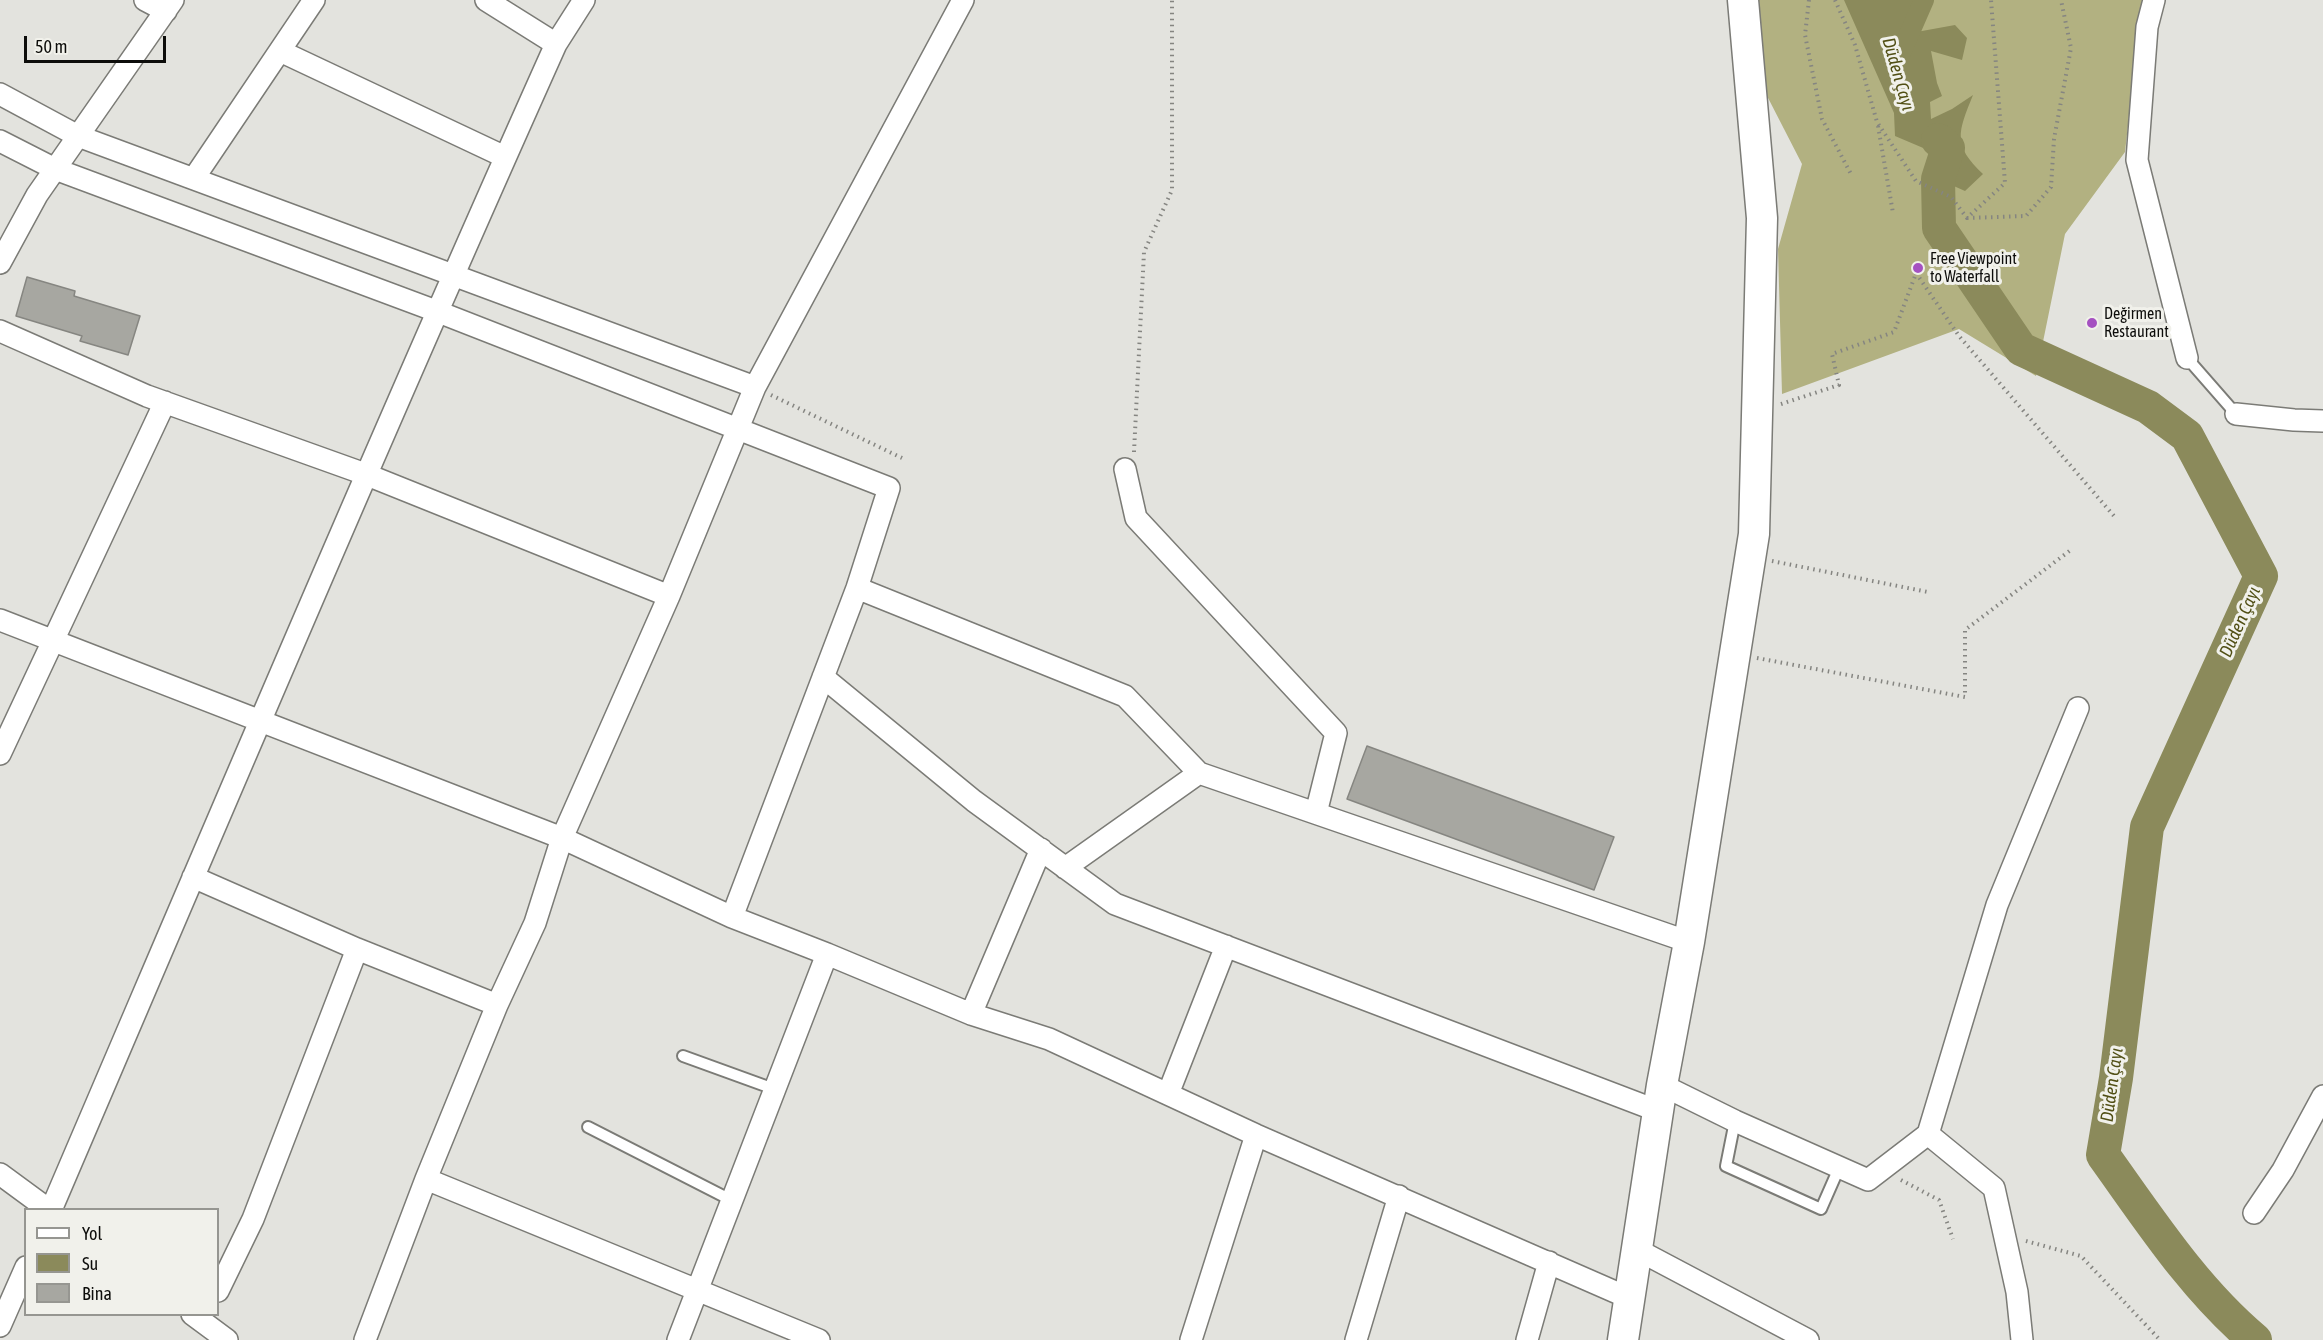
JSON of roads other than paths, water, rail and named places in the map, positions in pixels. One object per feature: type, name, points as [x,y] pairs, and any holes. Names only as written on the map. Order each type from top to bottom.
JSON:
[{"type":"street","points":[[0,263],[37,195],[170,5],[145,0]]},
{"type":"street","points":[[194,178],[314,0]]},
{"type":"street","points":[[486,0],[556,44]]},
{"type":"street","points":[[50,1208],[436,311],[556,44],[584,0]]},
{"type":"street","points":[[364,1340],[426,1179],[497,1005],[534,923],[562,838],[669,596],[754,387],[963,0]]},
{"type":"street","points":[[1623,1340],[1660,1098],[1689,942],[1755,534],[1762,218],[1743,0]]},
{"type":"street","points":[[2154,0],[2146,27],[2137,160],[2187,358]]},
{"type":"street","points":[[280,51],[505,157]]},
{"type":"street","points":[[0,94],[78,136],[754,387]]},
{"type":"street","points":[[0,141],[55,169],[436,311],[889,488],[857,588],[732,917]]},
{"type":"street","points":[[0,331],[165,402],[365,474],[669,596]]},
{"type":"street","points":[[0,754],[165,402]]},
{"type":"street","points":[[2236,414],[2323,421]]},
{"type":"street","points":[[1125,470],[1136,518],[1336,733],[1316,813]]},
{"type":"street","points":[[857,588],[1125,696],[1198,772],[1689,942]]},
{"type":"street","points":[[0,620],[562,838],[732,917],[971,1014],[1049,1039],[1256,1136],[1400,1196],[1629,1298]]},
{"type":"street","points":[[823,677],[974,801],[1115,904],[1226,946],[1660,1098],[1735,1121],[1868,1180],[1928,1134],[1997,904],[2078,708]]},
{"type":"street","points":[[1065,868],[1198,772]]},
{"type":"street","points":[[971,1014],[1041,849]]},
{"type":"street","points":[[193,877],[357,949],[497,1005]]},
{"type":"street","points":[[1168,1094],[1226,946]]},
{"type":"street","points":[[219,1289],[253,1219],[357,949]]},
{"type":"street","points":[[678,1340],[827,954]]},
{"type":"street","points":[[2254,1213],[2283,1170],[2323,1095]]},
{"type":"street","points":[[1928,1134],[1994,1188],[2018,1292],[2022,1340]]},
{"type":"street","points":[[1191,1340],[1256,1136]]},
{"type":"street","points":[[0,1174],[49,1208]]},
{"type":"street","points":[[426,1179],[819,1340]]},
{"type":"street","points":[[1356,1340],[1400,1196]]},
{"type":"street","points":[[1636,1249],[1808,1340]]},
{"type":"street","points":[[1527,1340],[1549,1263]]},
{"type":"street","points":[[0,1326],[24,1272]]},
{"type":"street","points":[[200,1317],[227,1340]]},
{"type":"lane","points":[[2187,358],[2236,414]]},
{"type":"lane","points":[[683,1056],[774,1089]]},
{"type":"lane","points":[[1735,1121],[1726,1166],[1821,1209],[1839,1168]]},
{"type":"lane","points":[[588,1127],[731,1200]]},
{"type":"water","points":[[1844,0],[1917,0],[1910,16],[1911,33],[1955,25],[1967,38],[1962,60],[1931,51],[1942,96],[1930,102],[1931,119],[1973,95],[1961,129],[1962,146],[1966,155],[1983,174],[1965,191],[1938,179],[1935,153],[1895,136],[1894,113]]},
{"type":"waterway","points":[[1900,55],[1924,0]]},
{"type":"waterway","name":"Düden Çayı","points":[[1938,140],[1948,148],[1938,179],[1939,228],[2021,349],[2148,407],[2187,436],[2261,576],[2147,827],[2116,1078],[2103,1155],[2192,1276],[2212,1299],[2255,1340]]},
{"type":"place","name":"Free Viewpoint to Waterfall","points":[[1918,268]]},
{"type":"place","name":"Değirmen Restaurant","points":[[2092,323]]}]
